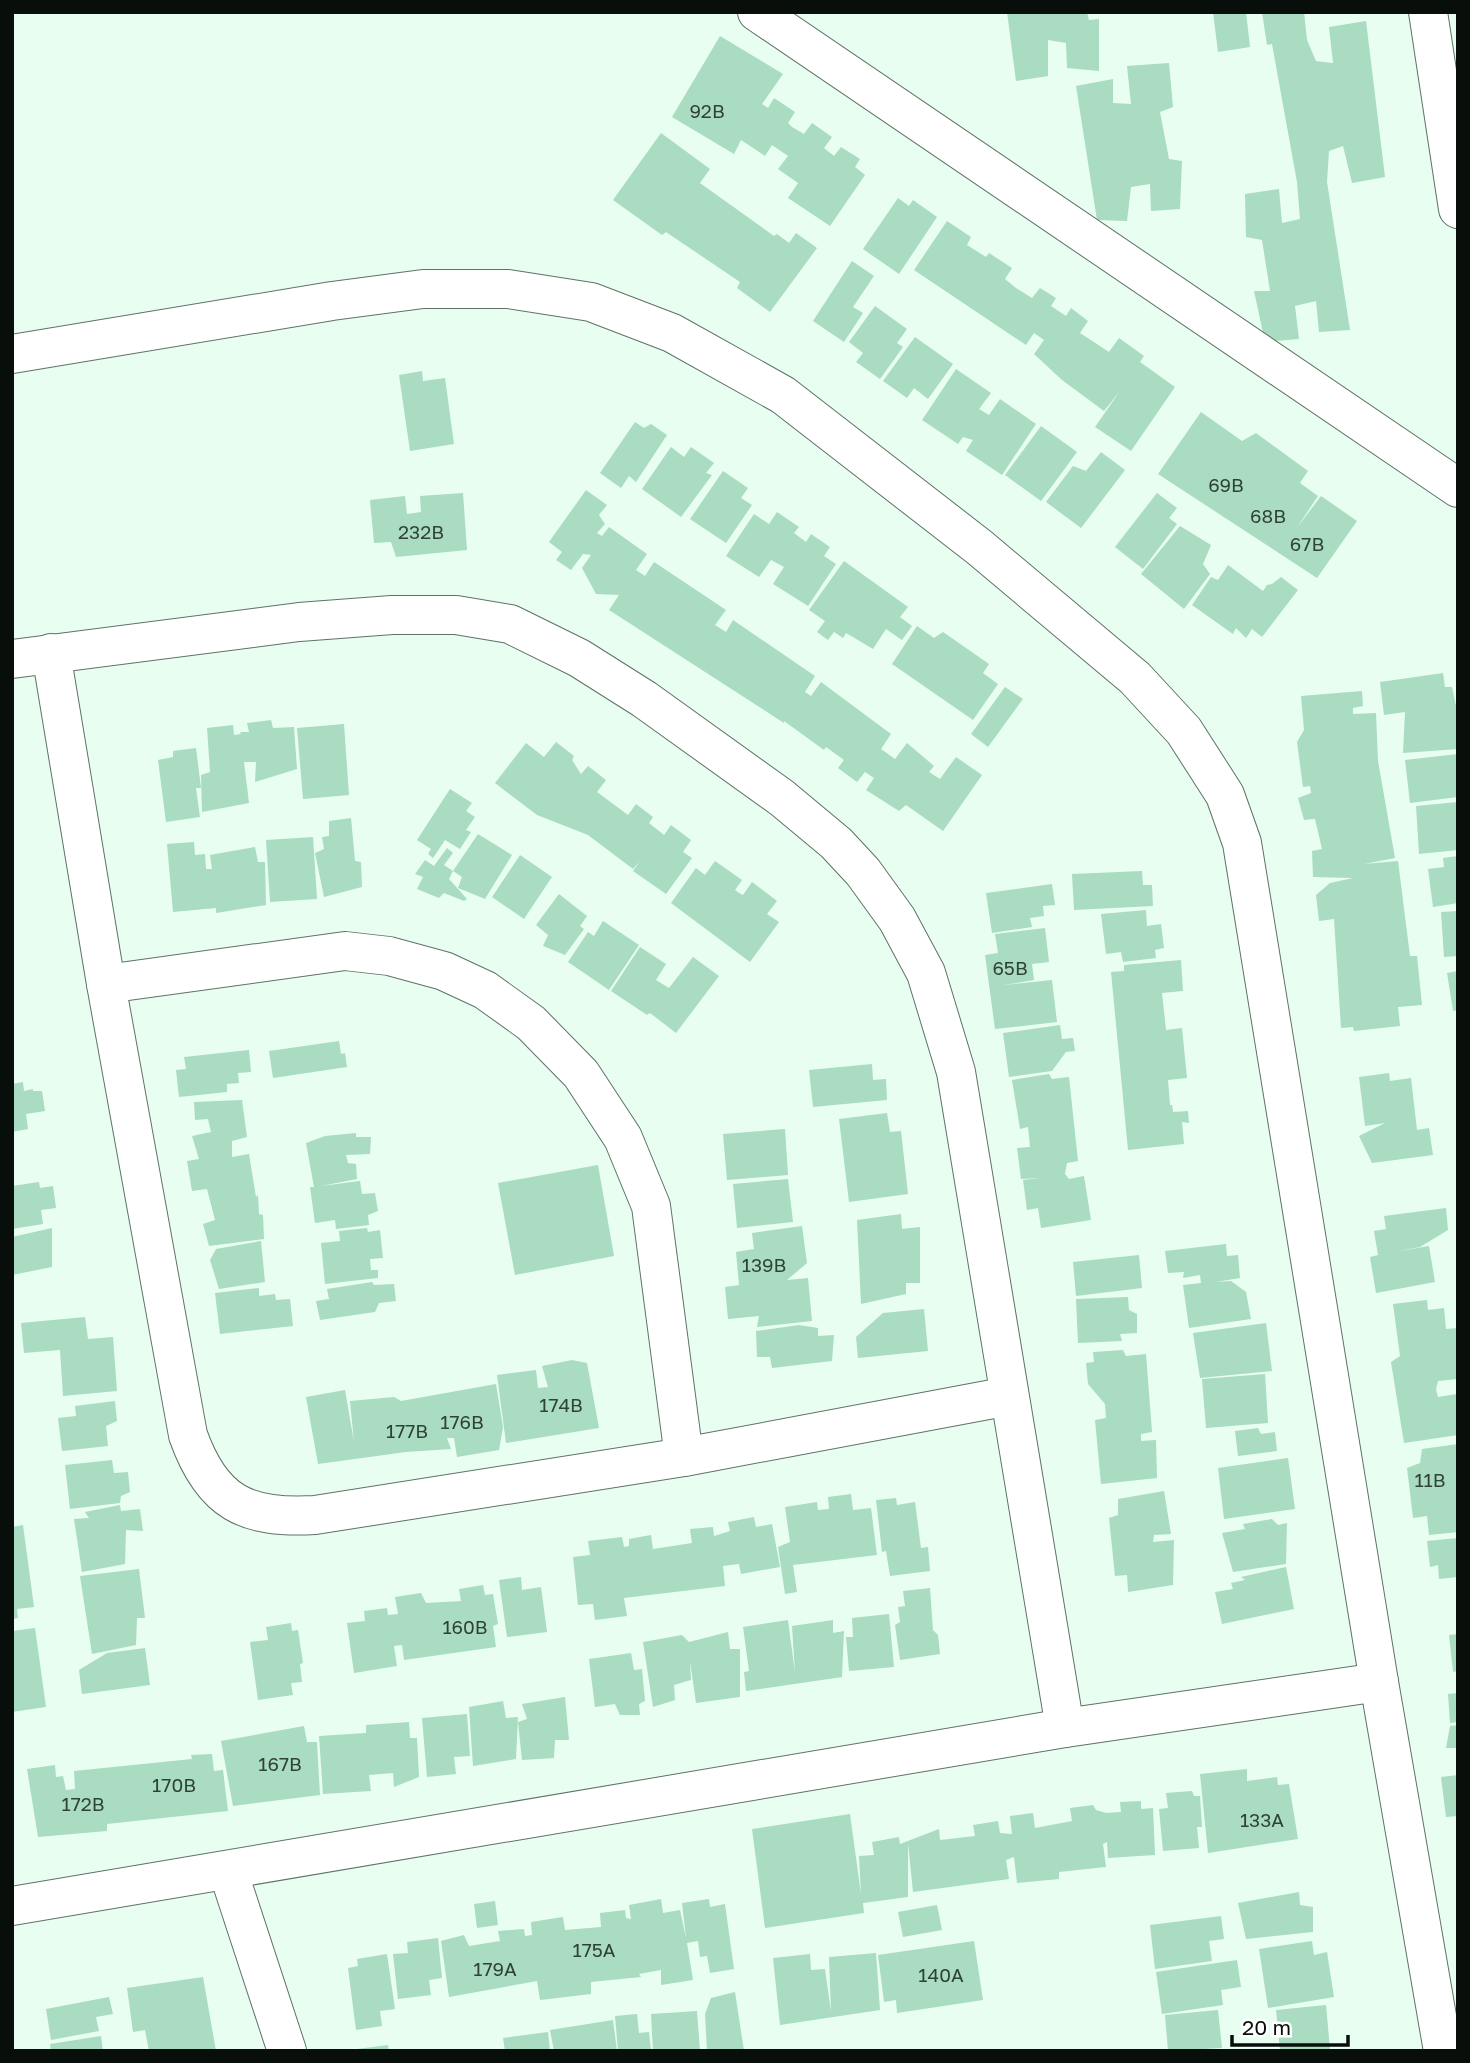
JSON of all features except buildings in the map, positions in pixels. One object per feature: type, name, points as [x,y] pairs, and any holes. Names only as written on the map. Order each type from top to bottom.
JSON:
[{"type":"street","points":[[757,12],[1458,488]]},
{"type":"street","points":[[1427,12],[1458,209]]},
{"type":"street","points":[[12,354],[332,301],[423,289],[508,289],[590,302],[672,333],[783,395],[979,547],[1135,678],[1184,732],[1225,795],[1242,843],[1379,1682],[1443,2051]]},
{"type":"street","points":[[12,659],[299,622],[392,615],[456,615],[510,624],[579,659],[644,699],[782,798],[836,843],[863,873],[897,919],[926,973],[956,1072],[1065,1728]]},
{"type":"street","points":[[51,653],[106,985],[188,1435],[197,1461],[218,1490],[249,1511],[283,1517],[315,1515],[684,1457],[1009,1396]]},
{"type":"street","points":[[106,985],[345,951],[389,956],[444,971],[485,990],[531,1023],[581,1074],[623,1138],[651,1206],[684,1457]]},
{"type":"street","points":[[12,1906],[1065,1728],[1379,1682]]},
{"type":"street","points":[[228,1871],[287,2051]]}]
